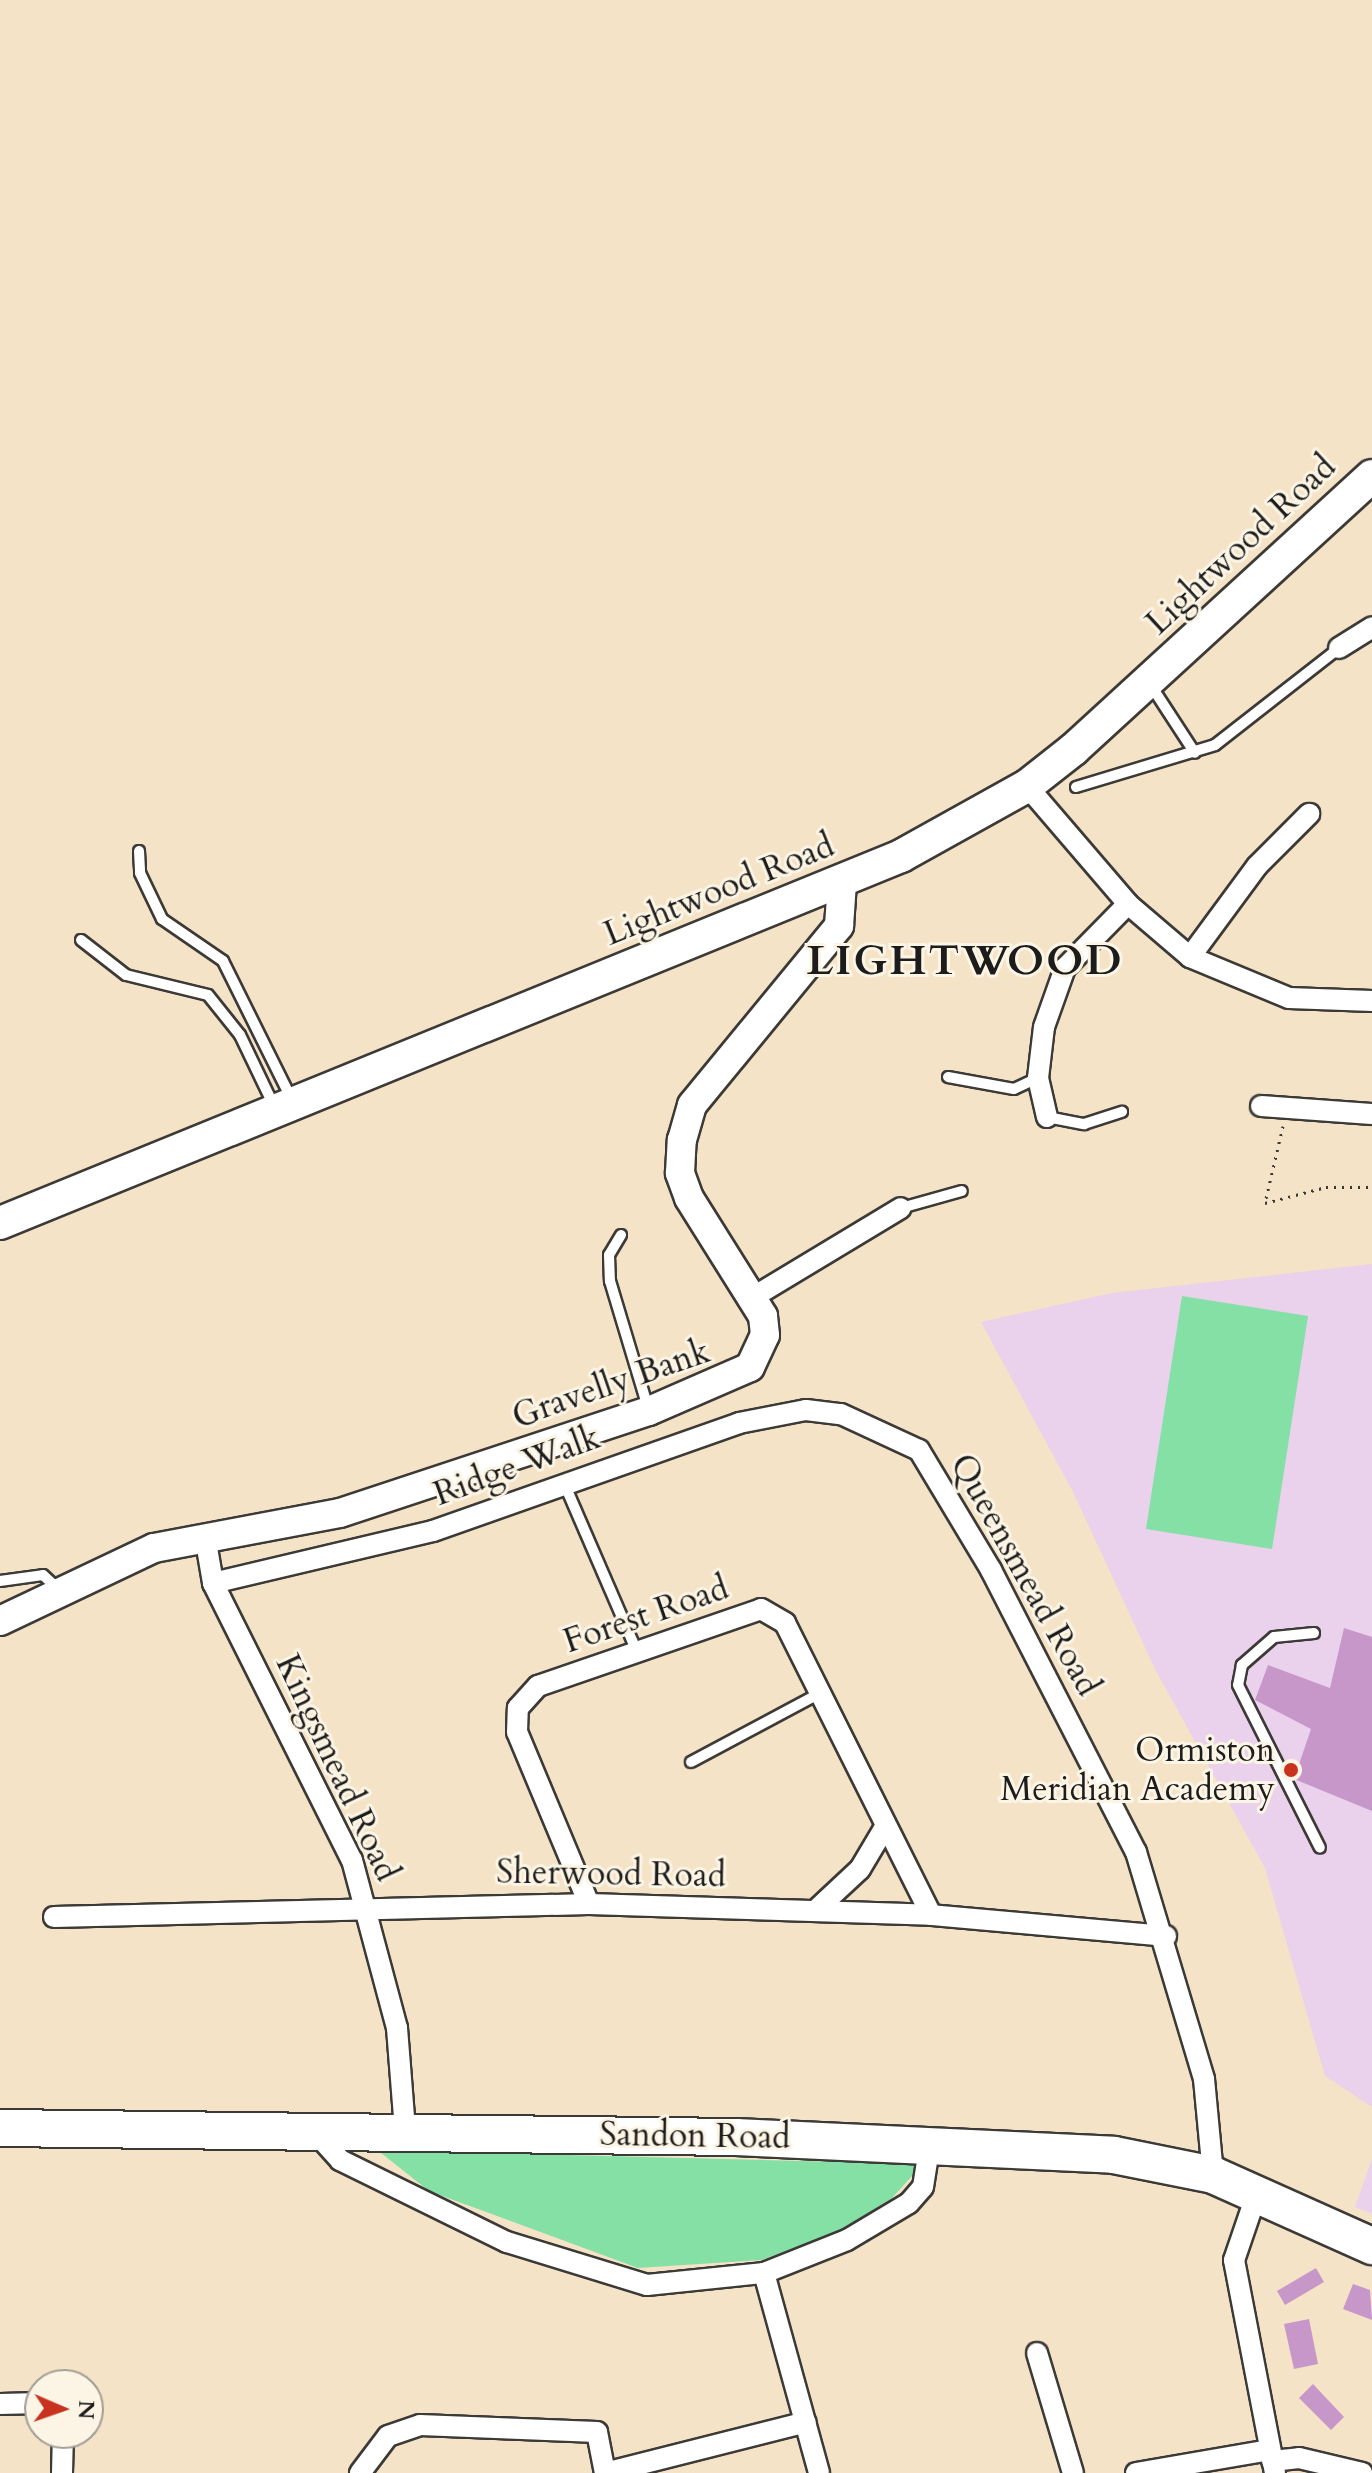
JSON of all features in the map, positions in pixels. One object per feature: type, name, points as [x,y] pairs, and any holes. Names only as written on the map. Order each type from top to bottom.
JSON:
[{"type":"highway","name":"Sandon Road","points":[[0,2128],[405,2129],[930,2143],[1114,2155],[1213,2175],[1370,2238]]},
{"type":"main road","name":"Lightwood Road","points":[[0,1223],[842,883],[1027,786],[1150,684],[1372,476]]},
{"type":"street","points":[[1339,648],[1372,627]]},
{"type":"street","points":[[1027,786],[1128,904],[1190,957],[1289,998],[1372,1001]]},
{"type":"street","points":[[1190,957],[1285,821],[1309,814]]},
{"type":"street","name":"Gravelly Bank","points":[[0,1621],[154,1548],[340,1513],[649,1411],[750,1367],[765,1335],[755,1296],[689,1198],[680,1173],[682,1140],[692,1105],[839,926],[842,883]]},
{"type":"street","points":[[1047,1117],[1038,1078],[1044,1027],[1065,968],[1128,904]]},
{"type":"street","points":[[1261,1106],[1290,1112],[1372,1114]]},
{"type":"street","points":[[755,1296],[901,1208]]},
{"type":"street","name":"Ridge Walk","points":[[213,1583],[433,1531],[739,1423],[806,1410],[841,1414]]},
{"type":"street","name":"Queensmead Road","points":[[841,1414],[919,1450],[1093,1766],[1136,1852],[1166,1936],[1204,2079],[1213,2175]]},
{"type":"street","name":"Kingsmead Road","points":[[205,1536],[213,1583],[352,1860],[397,2028],[405,2129]]},
{"type":"street","name":"Forest Road","points":[[589,1904],[515,1717],[538,1686],[770,1610],[785,1623],[931,1915]]},
{"type":"street","points":[[816,1910],[860,1869],[885,1827]]},
{"type":"street","name":"Sherwood Road","points":[[54,1917],[366,1906],[589,1904],[931,1915],[1166,1936]]},
{"type":"street","points":[[313,2129],[340,2160],[507,2242],[647,2285],[764,2273],[847,2240],[909,2203],[923,2187],[930,2143]]},
{"type":"street","points":[[1257,2193],[1234,2260],[1272,2461]]},
{"type":"street","points":[[764,2273],[819,2473]]},
{"type":"street","points":[[1037,2353],[1073,2473]]},
{"type":"street","points":[[0,2404],[24,2403]]},
{"type":"street","points":[[360,2473],[388,2436],[420,2425],[597,2432],[605,2473],[806,2422]]},
{"type":"street","points":[[62,2473],[63,2449]]},
{"type":"street","points":[[1136,2473],[1299,2458],[1362,2473]]},
{"type":"lane","points":[[1076,787],[1195,753],[1261,715],[1339,648]]},
{"type":"lane","points":[[1150,684],[1195,753]]},
{"type":"lane","points":[[139,851],[153,905],[174,932],[223,961],[285,1107]]},
{"type":"lane","points":[[81,940],[126,975],[208,995],[240,1035],[285,1107]]},
{"type":"lane","points":[[948,1077],[1014,1089],[1038,1078]]},
{"type":"lane","points":[[1047,1117],[1084,1124],[1122,1112]]},
{"type":"lane","points":[[901,1208],[962,1191]]},
{"type":"lane","points":[[621,1235],[609,1255],[610,1281],[649,1411]]},
{"type":"lane","points":[[564,1483],[637,1652]]},
{"type":"lane","points":[[0,1581],[43,1575],[61,1591]]},
{"type":"lane","points":[[1314,1633],[1274,1637],[1242,1665],[1238,1685],[1320,1848]]},
{"type":"lane","points":[[691,1762],[820,1693]]},
{"type":"path","points":[[1290,1112],[1276,1137],[1265,1203],[1326,1187],[1372,1187]]},
{"type":"shaded area","name":"Ormiston Meridian Academy","points":[[1372,1264],[1372,2107],[1325,2076],[1265,1868],[1156,1671],[1073,1492],[981,1322],[1112,1293]]},
{"type":"shaded area","points":[[1372,2159],[1372,2214],[1355,2207]]},
{"type":"green space","points":[[1182,1296],[1308,1316],[1272,1549],[1146,1529]]},
{"type":"green space","points":[[381,2153],[923,2164],[892,2198],[840,2231],[761,2260],[638,2268],[429,2191]]},
{"type":"building","points":[[1344,1628],[1372,1637],[1372,1811],[1294,1779],[1311,1729],[1255,1700],[1268,1665],[1330,1688]]},
{"type":"building","points":[[1316,2268],[1324,2282],[1285,2305],[1277,2291]]},
{"type":"building","points":[[1353,2284],[1370,2290],[1372,2320],[1343,2309]]},
{"type":"building","points":[[1309,2319],[1318,2364],[1294,2369],[1284,2324]]},
{"type":"building","points":[[1313,2384],[1344,2417],[1331,2430],[1299,2398]]},
{"type":"place","name":"Ormiston Meridian Academy","points":[[1291,1770]]},
{"type":"district","name":"LIGHTWOOD","points":[[965,961]]}]
